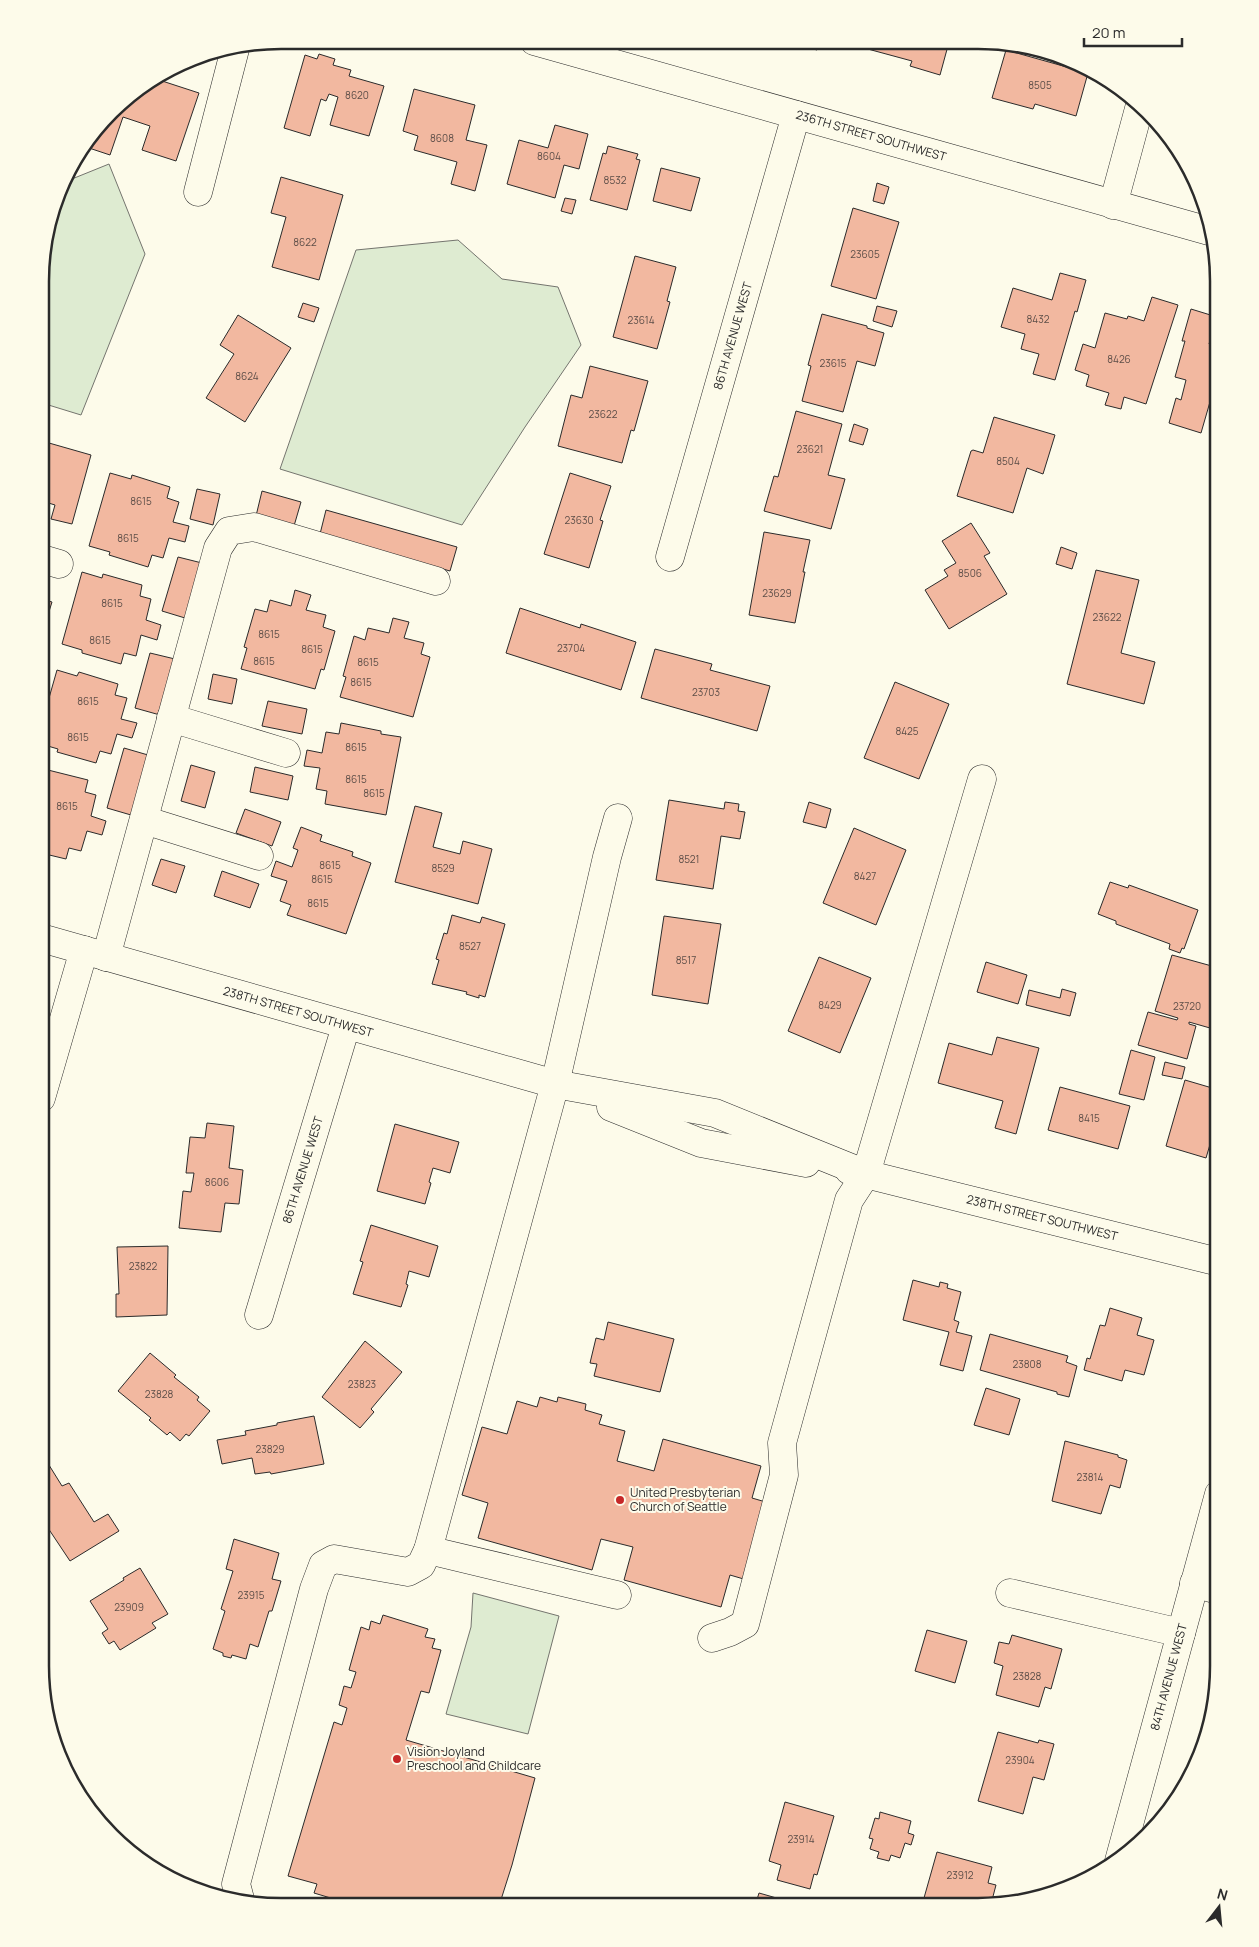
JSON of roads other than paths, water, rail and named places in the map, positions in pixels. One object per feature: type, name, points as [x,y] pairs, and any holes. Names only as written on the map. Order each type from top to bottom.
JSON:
[{"type":"street","name":"236TH STREET SOUTHWEST","points":[[562,49],[1204,230]]},
{"type":"street","points":[[198,192],[234,54]]},
{"type":"street","points":[[1113,205],[1138,113]]},
{"type":"street","name":"86TH AVENUE WEST","points":[[670,557],[796,115]]},
{"type":"street","points":[[49,1077],[144,820],[218,548],[229,531],[254,526],[436,581]]},
{"type":"street","points":[[171,718],[286,753]]},
{"type":"street","points":[[712,1638],[730,1632],[745,1624],[784,1475],[782,1443],[833,1256],[849,1200],[866,1174],[982,779]]},
{"type":"street","points":[[239,1894],[236,1884],[314,1589],[323,1565],[334,1559],[408,1572],[421,1565],[428,1550],[555,1084],[606,857],[618,818]]},
{"type":"street","points":[[144,820],[259,856]]},
{"type":"street","name":"238TH STREET SOUTHWEST","points":[[49,940],[555,1084],[715,1113],[866,1174],[1210,1260]]},
{"type":"street","name":"86TH AVENUE WEST","points":[[259,1315],[346,1026]]},
{"type":"street","points":[[428,1550],[617,1594]]},
{"type":"street","name":"84TH AVENUE WEST","points":[[1122,1847],[1181,1633],[1206,1586],[1210,1555]]},
{"type":"street","points":[[1010,1592],[1181,1633]]},
{"type":"place","name":"United Presbyterian Church of Seattle","points":[[620,1500]]},
{"type":"place","name":"Vision Joyland Preschool and Childcare","points":[[397,1759]]}]
